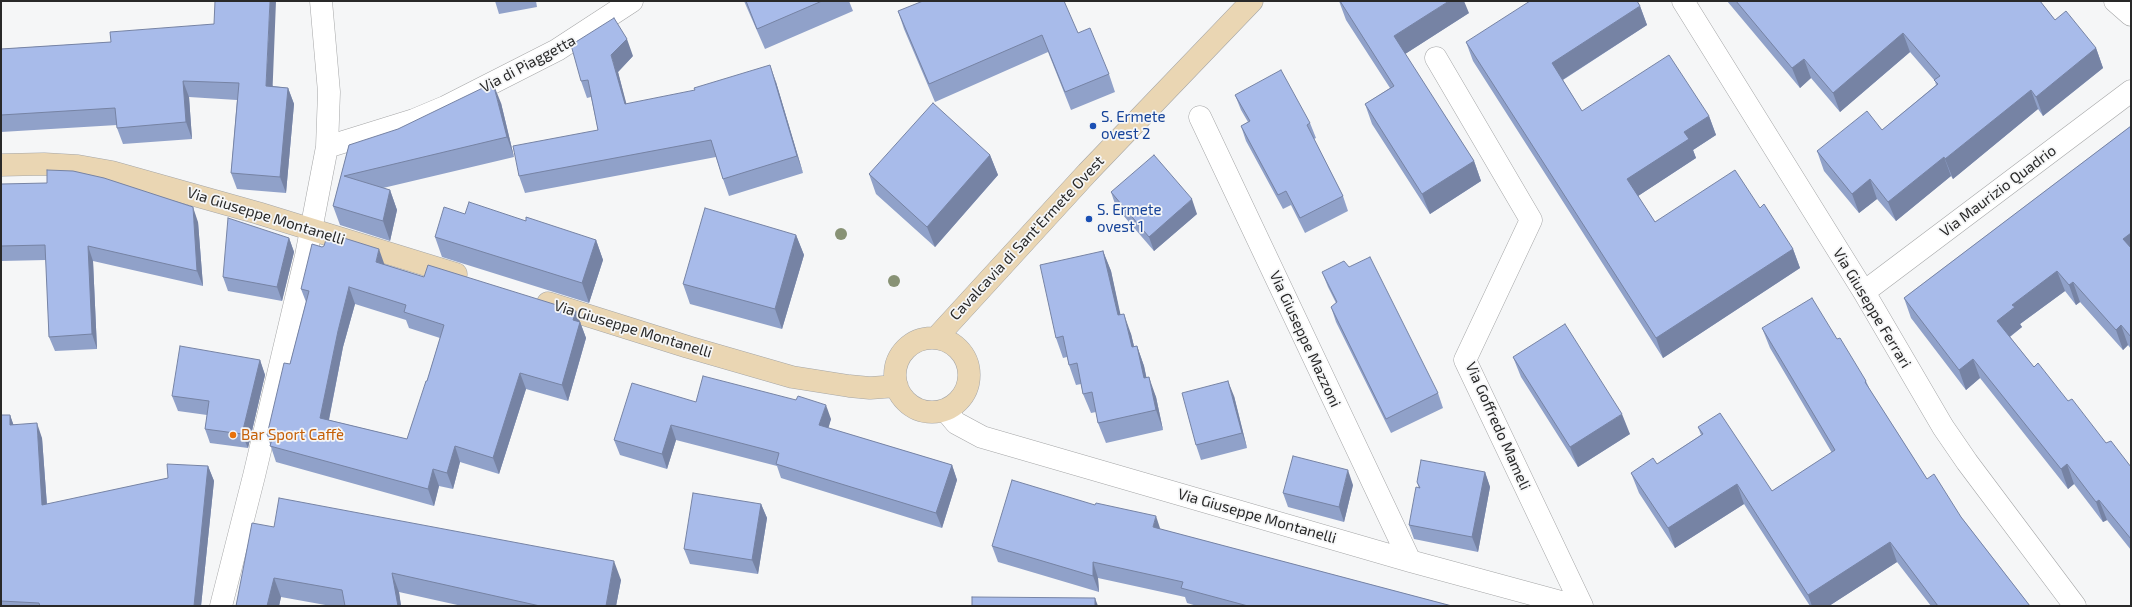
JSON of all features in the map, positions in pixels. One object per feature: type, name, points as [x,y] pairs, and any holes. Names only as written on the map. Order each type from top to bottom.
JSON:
[{"type":"street","points":[[221,606],[256,468],[311,229],[327,147],[329,92],[321,1]]},
{"type":"street","name":"Via di Piaggetta","points":[[327,147],[414,120],[458,100],[557,50],[632,1]]},
{"type":"street","name":"Cavalcavia di Sant'Ermete Ovest","points":[[936,338],[1087,173],[1252,1]]},
{"type":"street","name":"Via Giuseppe Ferrari","points":[[1683,1],[1864,292],[1924,396],[1967,462],[2075,606]]},
{"type":"street","points":[[2115,1],[2131,15]]},
{"type":"street","name":"Via Goffredo Mameli","points":[[1436,58],[1531,220],[1465,360],[1582,606]]},
{"type":"street","name":"Via Maurizio Quadrio","points":[[1864,292],[2131,90]]},
{"type":"street","name":"Via Giuseppe Mazzoni","points":[[1200,117],[1410,561]]},
{"type":"street","name":"Via Giuseppe Montanelli","points":[[1,165],[44,164],[78,166],[112,172],[174,188],[477,281]]},
{"type":"street","name":"Via Giuseppe Montanelli","points":[[530,297],[688,347],[792,377],[870,388],[897,386]]},
{"type":"street","points":[[923,338],[936,338],[959,352],[966,362],[969,374],[968,386],[956,405],[946,411],[934,413],[923,412],[913,407],[904,399],[897,386],[894,375],[896,362],[902,352],[912,343],[923,338]]},
{"type":"street","name":"Via Giuseppe Montanelli","points":[[946,411],[956,423],[982,437],[1410,561],[1576,606]]},
{"type":"building","points":[[215,1],[270,1],[266,86],[288,88],[280,177],[231,173],[239,83],[183,81],[186,122],[117,128],[115,108],[1,115],[1,49],[111,42],[110,32],[214,24]]},
{"type":"building","points":[[746,1],[822,1],[757,29]]},
{"type":"building","points":[[923,1],[1064,1],[1078,33],[1090,28],[1109,74],[1065,92],[1042,35],[929,84],[898,11]]},
{"type":"building","points":[[1340,1],[1449,1],[1394,36],[1474,161],[1422,194],[1365,104],[1394,86]]},
{"type":"building","points":[[1530,1],[1637,1],[1640,6],[1552,63],[1582,111],[1669,55],[1709,116],[1684,132],[1689,139],[1627,179],[1655,222],[1735,170],[1760,208],[1764,204],[1793,249],[1656,338],[1466,42]]},
{"type":"building","points":[[1736,1],[2040,1],[2055,20],[2066,11],[2096,48],[2036,97],[2031,90],[1945,159],[1944,157],[1888,202],[1870,179],[1852,194],[1817,151],[1867,111],[1882,130],[1938,84],[1934,80],[1940,76],[1903,33],[1833,93],[1804,59],[1792,68]]},
{"type":"building","points":[[614,18],[627,39],[611,55],[625,104],[695,90],[694,88],[770,65],[797,156],[723,179],[711,140],[519,176],[513,146],[598,130],[588,80],[581,81],[571,45]]},
{"type":"building","points":[[1281,70],[1310,123],[1307,125],[1343,196],[1300,218],[1286,191],[1278,195],[1241,126],[1250,121],[1235,95]]},
{"type":"building","points":[[493,83],[507,137],[344,176],[390,190],[383,221],[333,206],[349,145],[398,129]]},
{"type":"building","points":[[933,103],[990,155],[927,227],[869,174]]},
{"type":"building","points":[[2131,126],[2131,233],[2123,239],[2131,248],[2131,337],[2121,325],[2116,330],[2073,282],[2069,285],[2057,271],[2012,305],[2015,307],[1997,321],[2034,367],[2038,363],[2068,401],[2072,399],[2106,443],[2111,441],[2131,467],[2131,539],[2099,500],[2096,502],[2067,464],[2061,469],[1973,359],[1959,370],[1904,298]]},
{"type":"building","points":[[1154,155],[1192,199],[1149,237],[1111,192]]},
{"type":"building","points":[[47,170],[73,171],[104,178],[193,207],[197,271],[88,246],[92,334],[49,337],[45,245],[1,246],[1,184],[47,183]]},
{"type":"building","points":[[469,202],[526,221],[526,217],[596,240],[582,283],[435,237],[444,207],[465,214]]},
{"type":"building","points":[[705,208],[796,235],[775,309],[683,284]]},
{"type":"building","points":[[228,218],[289,238],[277,287],[223,277]]},
{"type":"building","points":[[328,233],[379,249],[376,262],[424,277],[428,265],[576,311],[573,320],[580,322],[562,385],[520,373],[493,458],[455,446],[447,473],[433,469],[428,489],[270,446],[273,436],[267,435],[284,363],[290,364],[309,291],[301,289],[312,244],[322,247],[324,246]],"holes":[[[349,287],[406,305],[404,312],[444,325],[407,439],[320,418],[338,331]]]},
{"type":"building","points":[[1103,251],[1118,315],[1124,314],[1132,347],[1137,346],[1144,378],[1149,377],[1156,410],[1098,423],[1092,392],[1083,394],[1077,363],[1069,365],[1063,336],[1056,338],[1040,265]]},
{"type":"building","points":[[1370,257],[1438,393],[1386,419],[1331,307],[1337,302],[1322,272],[1344,261],[1349,267]]},
{"type":"building","points":[[1812,298],[1837,339],[1840,338],[1866,381],[1865,382],[1927,479],[1934,474],[1961,517],[2030,606],[1938,606],[1890,542],[1808,595],[1737,484],[1668,528],[1631,473],[1653,458],[1657,464],[1703,434],[1698,427],[1720,413],[1772,491],[1835,450],[1762,328]]},
{"type":"building","points":[[1565,324],[1622,414],[1570,447],[1513,357]]},
{"type":"building","points":[[180,346],[260,360],[242,434],[205,429],[209,401],[172,396]]},
{"type":"building","points":[[703,376],[796,400],[798,396],[826,405],[819,425],[952,465],[936,513],[776,464],[779,453],[671,425],[662,454],[614,440],[632,383],[696,402]]},
{"type":"building","points":[[1228,381],[1242,433],[1196,445],[1182,393]]},
{"type":"building","points":[[1,415],[10,415],[10,425],[37,423],[42,505],[168,478],[167,464],[208,466],[194,606],[40,606],[39,603],[1,601]]},
{"type":"building","points":[[1293,456],[1348,470],[1339,507],[1283,493]]},
{"type":"building","points":[[1421,460],[1485,472],[1472,537],[1409,525],[1416,487],[1420,488],[1417,482]]},
{"type":"building","points":[[1012,480],[1095,505],[1096,503],[1156,516],[1153,527],[1452,606],[1248,606],[1181,588],[1183,582],[1093,562],[1093,576],[992,546]]},
{"type":"building","points":[[693,493],[761,504],[752,560],[684,549]]},
{"type":"building","points":[[279,498],[614,561],[606,606],[540,606],[392,573],[398,606],[345,606],[342,590],[274,578],[267,606],[236,606],[252,523],[274,527]]},
{"type":"building","points":[[972,597],[1095,598],[1095,606],[972,606]]},
{"type":"place","name":"S. Ermete ovest 2","points":[[1093,126]]},
{"type":"place","name":"S. Ermete ovest 1","points":[[1089,219]]},
{"type":"place","name":"Bar Sport Caffè","points":[[233,435]]}]
